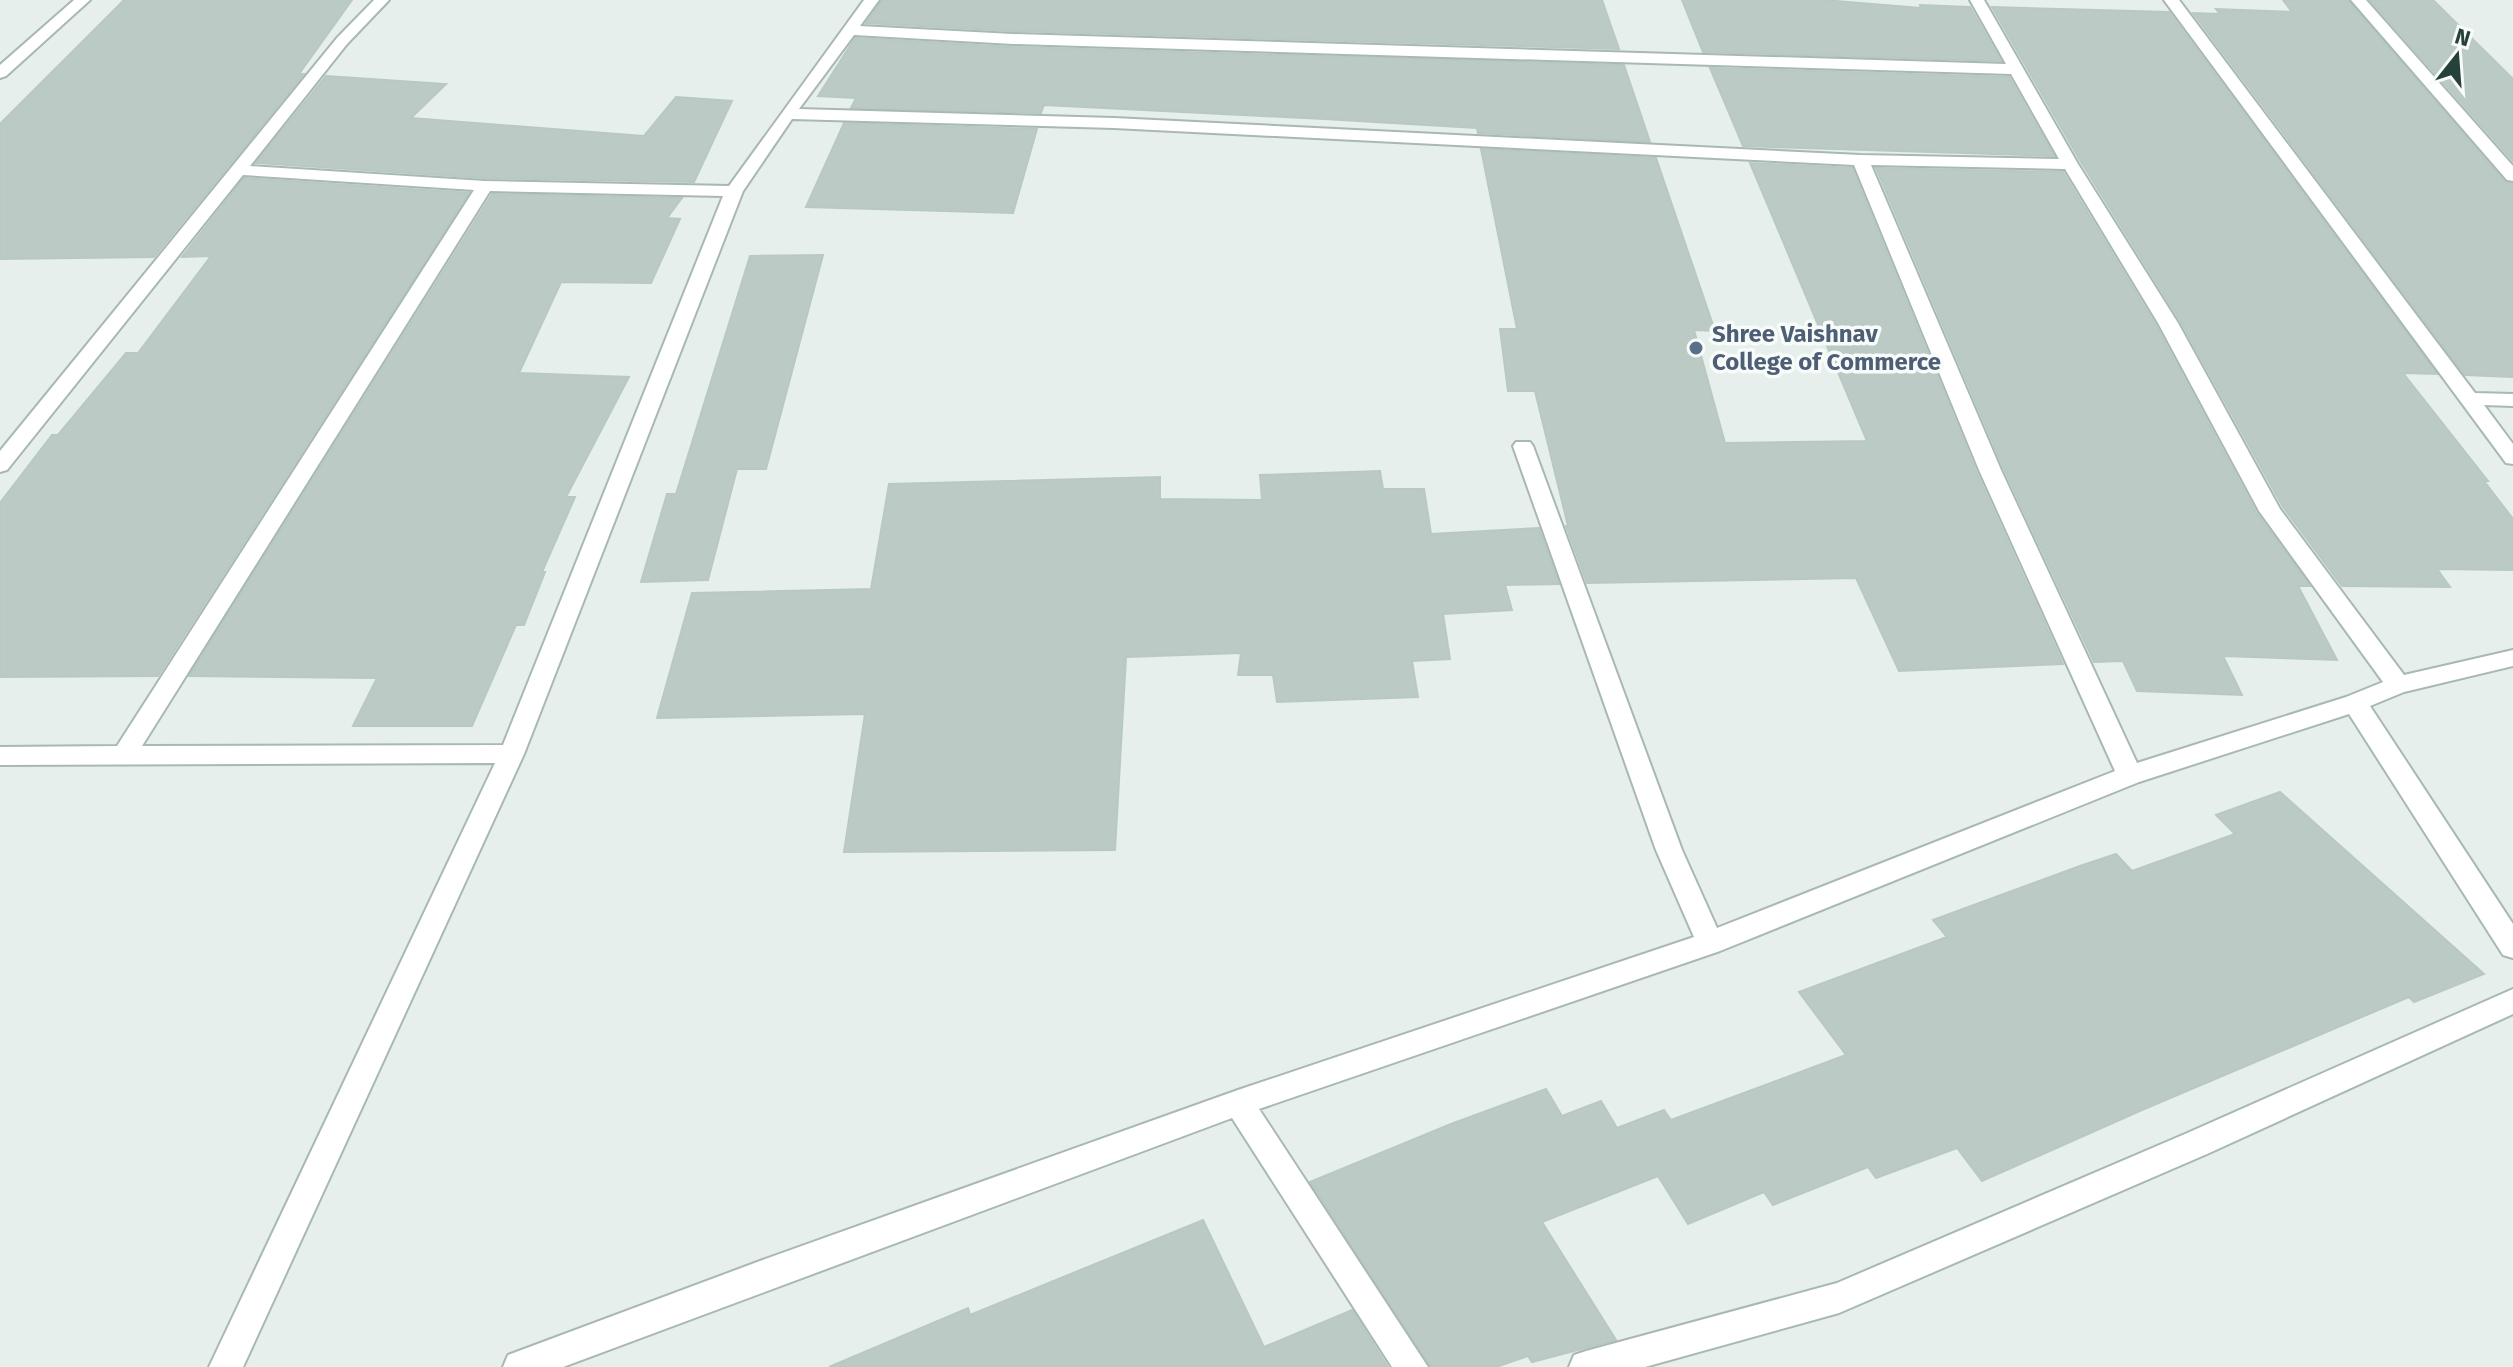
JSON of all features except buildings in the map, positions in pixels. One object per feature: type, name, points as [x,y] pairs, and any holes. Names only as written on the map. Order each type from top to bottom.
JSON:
[{"type":"street","points":[[0,73],[83,0]]},
{"type":"street","points":[[0,465],[342,41],[382,0]]},
{"type":"street","points":[[226,1367],[512,754],[734,191],[872,0]]},
{"type":"street","points":[[1977,0],[2013,69],[2168,323],[2270,511],[2398,685]]},
{"type":"street","points":[[2171,0],[2513,458]]},
{"type":"street","points":[[2358,0],[2513,176]]},
{"type":"street","points":[[849,30],[1045,40],[2013,69]]},
{"type":"street","points":[[0,46],[31,45]]},
{"type":"street","points":[[787,114],[1114,123],[1860,160],[2070,164]]},
{"type":"street","points":[[1860,160],[1990,470],[2130,775]]},
{"type":"street","points":[[237,170],[485,186],[734,191]]},
{"type":"street","points":[[124,755],[485,186]]},
{"type":"street","points":[[2469,399],[2513,400]]},
{"type":"street","points":[[1523,446],[1669,850],[1710,943]]},
{"type":"street","points":[[520,1367],[1238,1103],[1710,943],[2130,775],[2355,703],[2398,685],[2513,658]]},
{"type":"street","points":[[2355,703],[2513,947]]},
{"type":"street","points":[[0,756],[512,754]]},
{"type":"street","points":[[1586,1367],[1839,1298],[2196,1144],[2513,1001]]},
{"type":"street","points":[[1238,1103],[1411,1367]]},
{"type":"place","name":"Shree Vaishnav College of Commerce","points":[[1696,348]]}]
